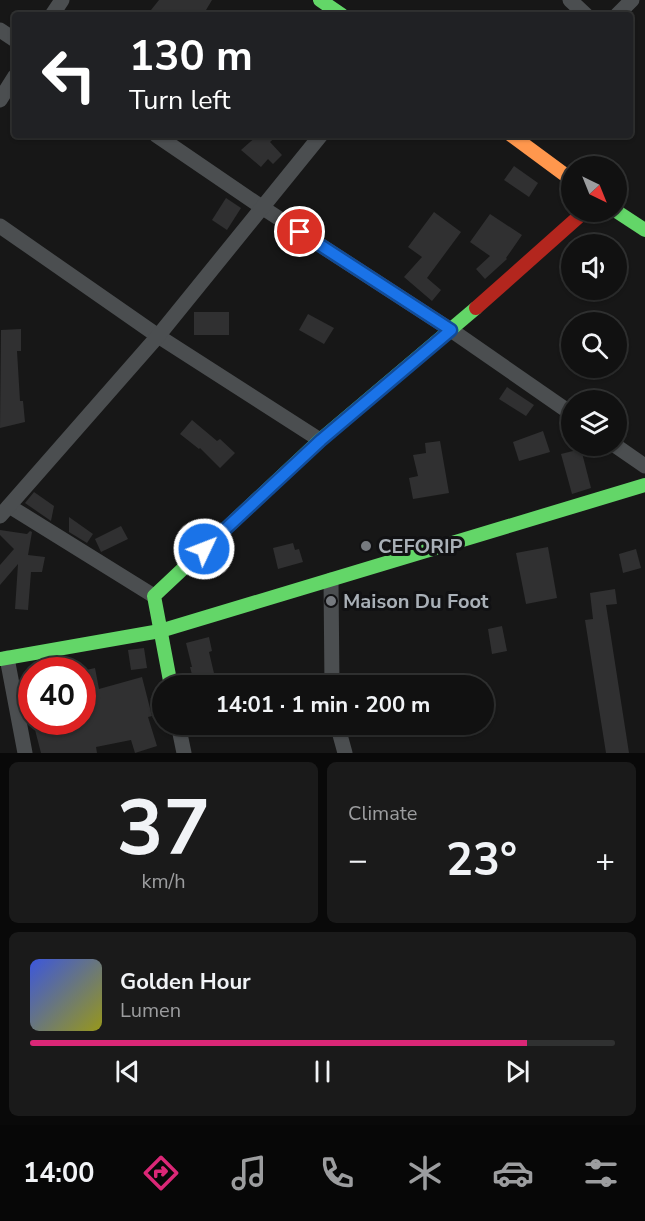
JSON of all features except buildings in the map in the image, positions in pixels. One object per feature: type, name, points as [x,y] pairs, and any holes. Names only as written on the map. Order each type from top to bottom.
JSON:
[{"type":"main road","points":[[320,0],[338,12]]},
{"type":"main road","points":[[518,138],[561,171]]},
{"type":"main road","points":[[627,218],[645,230]]},
{"type":"main road","points":[[169,675],[154,596],[321,440],[451,330],[573,222]]},
{"type":"main road","points":[[3,659],[160,631],[645,485]]},
{"type":"street","points":[[570,0],[583,12]]},
{"type":"street","points":[[619,12],[632,0]]},
{"type":"street","points":[[0,100],[12,81]]},
{"type":"street","points":[[160,138],[263,208],[451,330],[561,406]]},
{"type":"street","points":[[154,596],[5,511],[158,336],[319,138]]},
{"type":"street","points":[[0,226],[158,336],[321,440]]},
{"type":"street","points":[[627,454],[645,466]]},
{"type":"street","points":[[331,580],[332,675]]},
{"type":"street","points":[[3,659],[25,753]]},
{"type":"street","points":[[180,735],[184,753]]},
{"type":"street","points":[[341,735],[345,753]]},
{"type":"traffic: fast","points":[[320,0],[338,12]]},
{"type":"traffic: fast","points":[[627,218],[645,230]]},
{"type":"traffic: fast","points":[[169,675],[154,596],[320,440],[476,308]]},
{"type":"traffic: fast","points":[[0,659],[160,631],[645,485]]},
{"type":"traffic: slow","points":[[515,138],[561,172]]},
{"type":"traffic: jam","points":[[476,308],[573,222]]},
{"type":"place","name":"CEFORIP","points":[[366,546]]},
{"type":"place","name":"Maison Du Foot","points":[[331,601]]},
{"type":"route","points":[[204,549],[321,440],[451,330],[300,232]]}]
